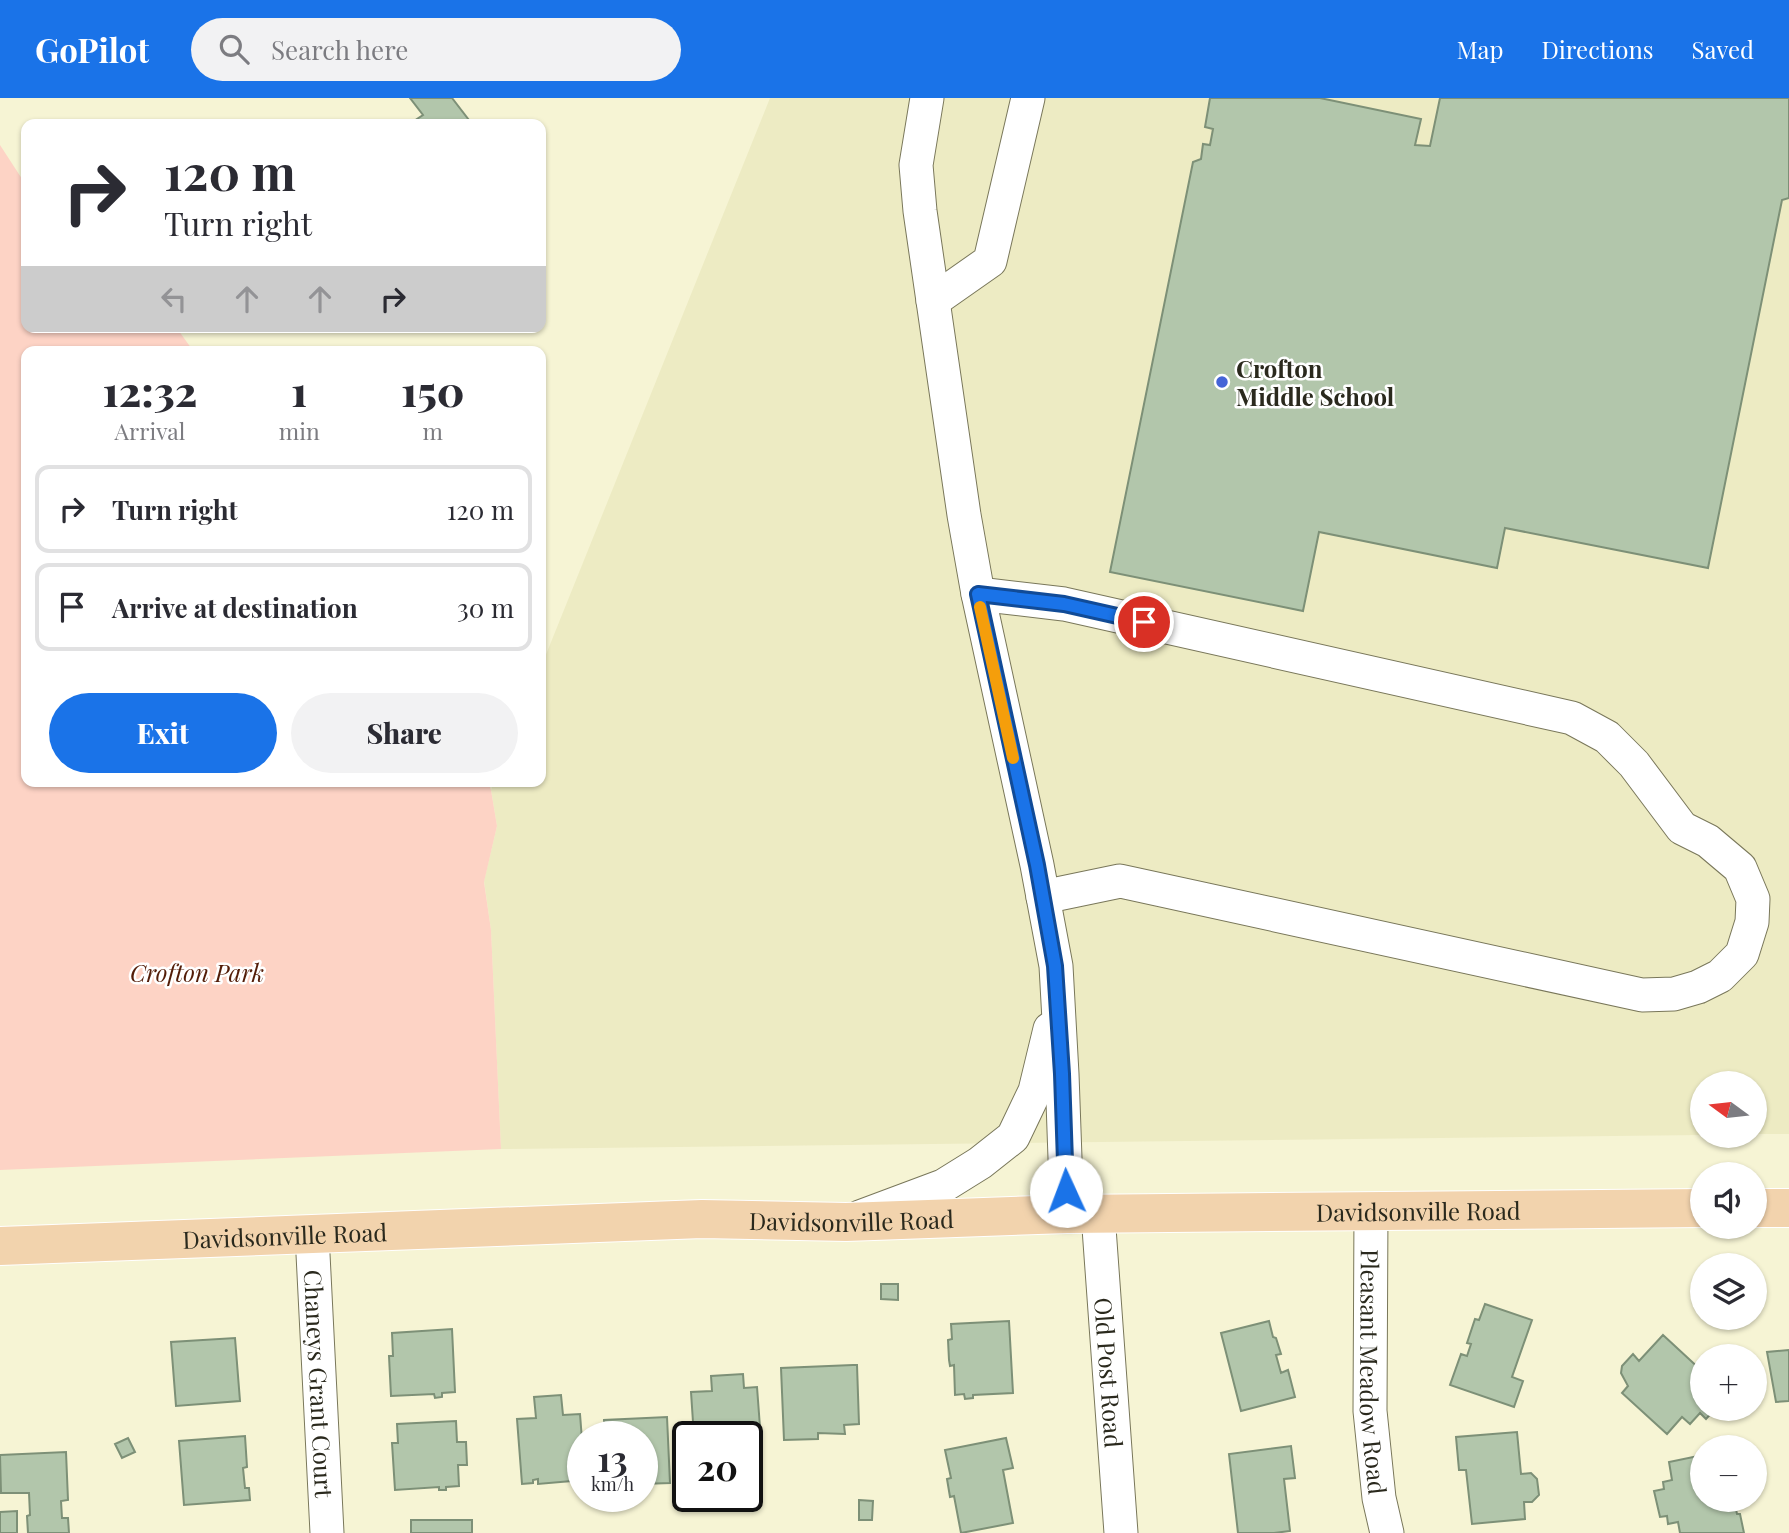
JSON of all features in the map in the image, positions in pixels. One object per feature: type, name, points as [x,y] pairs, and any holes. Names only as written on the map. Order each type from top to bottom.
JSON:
[{"type":"main road","name":"Davidsonville Road","points":[[0,1246],[702,1219],[846,1222],[1082,1214],[1690,1208]]},
{"type":"main road","points":[[1767,1208],[1789,1208]]},
{"type":"street","name":"Old Post Road","points":[[927,98],[916,165],[919,211],[978,594],[1043,897],[1055,966],[1062,1074],[1121,1533]]},
{"type":"street","points":[[933,301],[990,261],[1028,98]]},
{"type":"street","points":[[978,594],[1064,604],[1572,718],[1607,737],[1634,764],[1682,828],[1708,841],[1740,868],[1753,900],[1752,922],[1742,954],[1720,976],[1698,987],[1674,994],[1642,995],[1119,881],[1043,897]]},
{"type":"street","points":[[846,1222],[943,1186],[980,1163],[1013,1137],[1035,1091],[1058,996]]},
{"type":"street","name":"Pleasant Meadow Road","points":[[1371,1211],[1370,1411],[1379,1498],[1387,1533]]},
{"type":"street","name":"Chaneys Grant Court","points":[[312,1234],[327,1533]]},
{"type":"shaded area","name":"Crofton Middle School","points":[[770,98],[1789,98],[1789,1134],[1768,1134],[1768,1071],[1690,1071],[1690,1135],[501,1149],[491,930],[484,881],[497,826],[491,790],[492,787],[546,787],[546,655]]},
{"type":"green space","name":"Crofton Park","points":[[0,145],[21,177],[21,333],[180,333],[190,346],[21,346],[21,787],[490,787],[497,826],[484,882],[491,930],[501,1149],[0,1170]]},
{"type":"building","points":[[410,98],[452,98],[468,119],[417,119],[423,115]]},
{"type":"building","points":[[1210,98],[1320,98],[1421,119],[1415,145],[1430,146],[1440,98],[1789,98],[1789,198],[1782,200],[1708,568],[1505,528],[1497,568],[1319,532],[1303,611],[1110,572],[1193,162],[1201,159],[1203,144],[1210,145],[1213,129],[1205,127]]},
{"type":"building","points":[[881,1284],[898,1284],[898,1300],[881,1299]]},
{"type":"building","points":[[1485,1304],[1532,1320],[1512,1377],[1523,1381],[1514,1407],[1450,1385],[1461,1354],[1467,1356],[1471,1344],[1467,1343],[1475,1319],[1479,1320]]},
{"type":"building","points":[[1009,1321],[1013,1393],[973,1395],[973,1398],[965,1399],[964,1394],[955,1395],[954,1365],[950,1366],[949,1360],[948,1340],[952,1339],[951,1324]]},
{"type":"building","points":[[1269,1321],[1281,1354],[1276,1355],[1281,1373],[1288,1370],[1295,1397],[1241,1411],[1221,1333]]},
{"type":"building","points":[[452,1329],[455,1392],[442,1393],[442,1397],[435,1398],[434,1394],[391,1396],[389,1356],[393,1356],[392,1333]]},
{"type":"building","points":[[1663,1335],[1690,1360],[1690,1421],[1693,1421],[1690,1424],[1682,1417],[1667,1434],[1622,1393],[1628,1386],[1621,1373],[1622,1366],[1633,1354],[1639,1361]]},
{"type":"building","points":[[235,1338],[240,1401],[176,1406],[171,1342]]},
{"type":"building","points":[[1789,1350],[1789,1401],[1776,1402],[1767,1352]]},
{"type":"building","points":[[857,1365],[859,1424],[844,1425],[845,1434],[818,1433],[818,1439],[784,1440],[781,1368]]},
{"type":"building","points":[[743,1374],[744,1388],[757,1387],[760,1421],[693,1421],[691,1392],[712,1391],[711,1376]]},
{"type":"building","points":[[561,1395],[563,1415],[580,1414],[581,1421],[567,1421],[567,1481],[538,1484],[538,1479],[533,1480],[533,1483],[522,1484],[517,1419],[536,1418],[534,1397]]},
{"type":"building","points":[[667,1417],[670,1483],[658,1483],[658,1421],[604,1420]]},
{"type":"building","points":[[456,1421],[457,1442],[466,1442],[467,1465],[458,1465],[459,1486],[446,1487],[446,1490],[439,1490],[439,1487],[395,1490],[392,1443],[398,1443],[397,1424]]},
{"type":"building","points":[[1517,1432],[1521,1474],[1531,1473],[1537,1479],[1539,1495],[1532,1502],[1524,1502],[1525,1519],[1472,1524],[1466,1470],[1459,1470],[1456,1437]]},
{"type":"building","points":[[245,1436],[247,1467],[243,1468],[245,1488],[249,1488],[250,1500],[184,1505],[179,1441]]},
{"type":"building","points":[[128,1438],[135,1452],[122,1458],[115,1444]]},
{"type":"building","points":[[1006,1438],[1013,1468],[1003,1470],[1013,1523],[961,1533],[954,1496],[950,1497],[947,1479],[951,1478],[945,1450]]},
{"type":"building","points":[[1291,1446],[1295,1478],[1284,1479],[1290,1531],[1238,1533],[1229,1454]]},
{"type":"building","points":[[66,1452],[68,1500],[61,1501],[62,1518],[68,1518],[69,1533],[28,1533],[29,1493],[1,1493],[0,1455]]},
{"type":"building","points":[[1690,1458],[1690,1512],[1737,1512],[1740,1514],[1744,1533],[1680,1533],[1678,1522],[1668,1524],[1667,1516],[1660,1517],[1654,1491],[1664,1489],[1663,1482],[1672,1480],[1669,1462]]},
{"type":"building","points":[[859,1500],[873,1501],[872,1520],[859,1520]]},
{"type":"building","points":[[17,1511],[17,1533],[0,1533],[0,1512]]},
{"type":"building","points":[[411,1520],[472,1520],[472,1533],[411,1533]]},
{"type":"slow traffic","points":[[980,607],[1013,758]]},
{"type":"place","name":"Crofton Middle School","points":[[1222,382]]},
{"type":"route","points":[[1066,1191],[1055,966],[1037,865],[978,594],[1064,604],[1144,622]]}]
